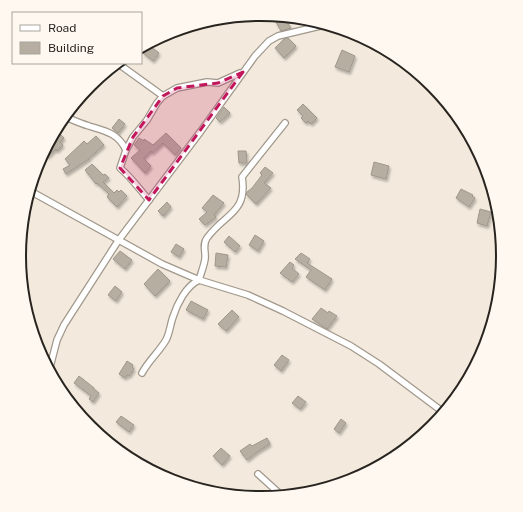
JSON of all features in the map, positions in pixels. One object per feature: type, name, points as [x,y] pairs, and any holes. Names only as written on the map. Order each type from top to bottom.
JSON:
[{"type":"street","points":[[52,361],[57,340],[64,325],[118,241],[201,131],[242,72],[269,41],[278,36],[314,27]]},
{"type":"street","points":[[123,67],[164,96]]},
{"type":"street","points":[[149,200],[132,182],[129,176],[120,168],[126,150],[133,137],[147,120],[157,103],[164,96],[177,88],[207,82],[218,83],[242,72]]},
{"type":"street","points":[[70,119],[110,132],[117,138],[126,150]]},
{"type":"street","points":[[142,372],[168,336],[171,328],[172,317],[185,293],[192,283],[199,280],[203,269],[205,256],[204,248],[207,239],[226,218],[232,214],[243,197],[244,187],[242,177],[285,123]]},
{"type":"street","points":[[35,194],[162,264],[199,280],[248,295],[351,346],[380,364],[439,409]]},
{"type":"street","points":[[258,474],[276,490]]},
{"type":"highlighted area","points":[[243,72],[149,200],[120,168],[133,137],[163,96],[177,88],[218,83]]},
{"type":"building","points":[[276,22],[287,23],[291,28],[281,31]]},
{"type":"building","points":[[288,38],[296,46],[284,58],[275,48],[284,39]]},
{"type":"building","points":[[152,48],[159,53],[153,61],[143,53]]},
{"type":"building","points":[[342,50],[355,56],[349,72],[335,67]]},
{"type":"building","points":[[303,104],[317,118],[311,124],[308,121],[306,123],[301,118],[303,116],[297,110]]},
{"type":"building","points":[[224,107],[230,113],[220,122],[216,118]]},
{"type":"building","points":[[119,119],[125,124],[118,133],[112,128]]},
{"type":"building","points":[[166,133],[181,148],[175,155],[163,143],[152,153],[151,151],[144,158],[151,166],[145,173],[131,158],[140,150],[134,145],[139,138],[144,141],[144,139],[153,145]]},
{"type":"building","points":[[60,134],[64,138],[60,142],[63,145],[57,151],[56,149],[50,155]]},
{"type":"building","points":[[96,136],[104,145],[89,159],[66,174],[63,169],[70,165],[65,159],[84,141],[87,144]]},
{"type":"building","points":[[238,151],[246,151],[247,163],[239,163]]},
{"type":"building","points":[[374,162],[389,166],[386,179],[371,175]]},
{"type":"building","points":[[92,164],[103,175],[105,174],[109,178],[103,182],[114,193],[117,190],[119,192],[121,190],[127,196],[117,207],[107,197],[109,194],[97,183],[96,184],[85,170]]},
{"type":"building","points":[[265,167],[273,173],[264,183],[271,188],[256,204],[246,194],[262,175],[260,173]]},
{"type":"building","points":[[461,189],[473,195],[472,196],[475,198],[469,207],[456,198]]},
{"type":"building","points":[[213,195],[224,203],[214,215],[216,217],[205,225],[199,219],[207,212],[202,208]]},
{"type":"building","points":[[167,202],[171,207],[163,216],[158,211]]},
{"type":"building","points":[[480,209],[491,212],[487,226],[477,223]]},
{"type":"building","points":[[255,235],[264,241],[258,251],[249,245]]},
{"type":"building","points":[[229,236],[240,246],[235,252],[224,242]]},
{"type":"building","points":[[176,244],[184,249],[179,257],[171,252]]},
{"type":"building","points":[[120,251],[132,260],[125,269],[113,259]]},
{"type":"building","points":[[216,253],[228,255],[226,267],[215,266]]},
{"type":"building","points":[[301,253],[310,259],[307,263],[332,279],[325,290],[306,277],[311,270],[295,259]]},
{"type":"building","points":[[290,262],[294,265],[292,268],[299,274],[292,282],[280,273]]},
{"type":"building","points":[[158,269],[170,281],[155,296],[144,284]]},
{"type":"building","points":[[115,286],[122,292],[116,301],[108,295]]},
{"type":"building","points":[[191,301],[208,310],[203,319],[186,310]]},
{"type":"building","points":[[321,308],[328,313],[329,311],[337,316],[327,329],[312,319]]},
{"type":"building","points":[[232,310],[239,317],[226,331],[218,324]]},
{"type":"building","points":[[282,355],[289,360],[281,371],[274,365]]},
{"type":"building","points":[[127,361],[133,365],[132,367],[134,369],[129,376],[127,375],[125,378],[119,374]]},
{"type":"building","points":[[79,376],[99,393],[93,402],[89,399],[91,396],[74,383]]},
{"type":"building","points":[[298,396],[306,402],[300,409],[292,403]]},
{"type":"building","points":[[121,416],[134,425],[129,432],[116,422]]},
{"type":"building","points":[[341,419],[346,423],[339,433],[334,429]]},
{"type":"building","points":[[267,438],[270,444],[247,460],[240,451],[250,444],[252,446]]},
{"type":"building","points":[[221,448],[230,456],[222,465],[213,456]]}]
